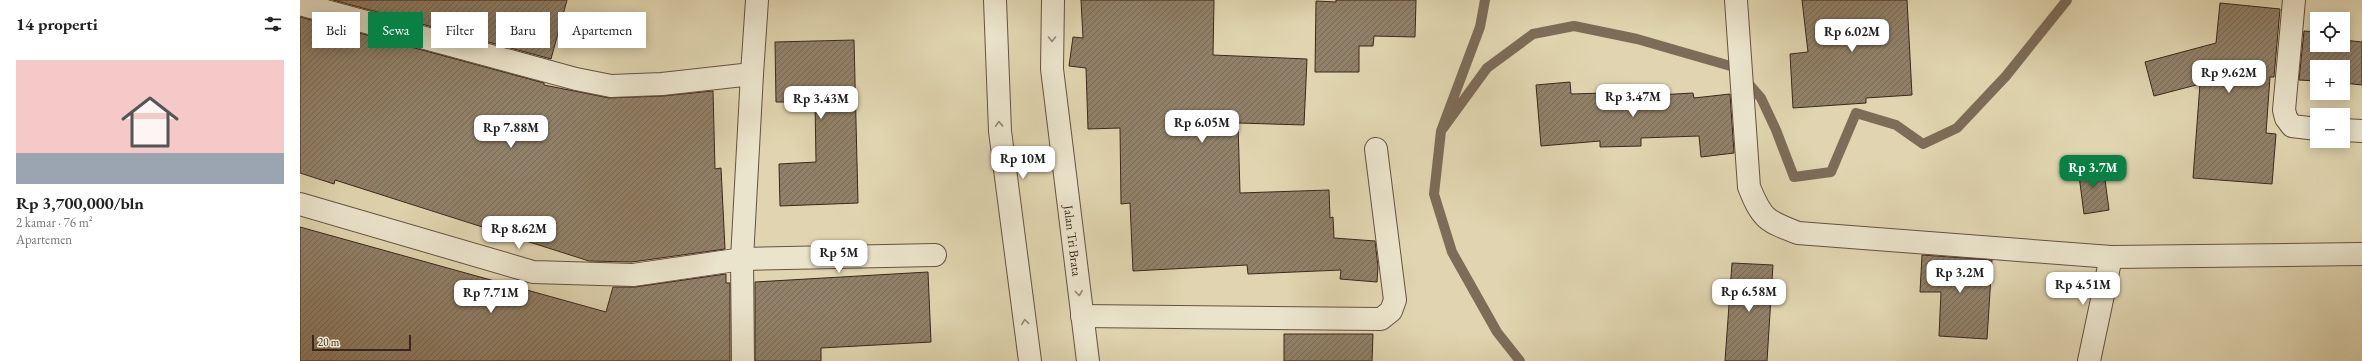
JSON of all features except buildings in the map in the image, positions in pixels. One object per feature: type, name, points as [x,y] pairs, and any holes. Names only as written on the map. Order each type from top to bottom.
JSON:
[{"type":"street","points":[[743,361],[742,259],[752,74],[758,0]]},
{"type":"street","points":[[995,0],[1000,131],[1030,361]]},
{"type":"street","name":"Jalan Tri Brata","points":[[1053,0],[1052,69],[1088,361]]},
{"type":"street","points":[[1736,0],[1749,187],[1758,209],[1769,222],[1798,233],[2111,257],[2362,254]]},
{"type":"street","points":[[2294,0],[2284,94],[2286,118],[2292,126],[2310,128]]},
{"type":"street","points":[[300,4],[569,77],[611,86],[662,84],[752,74]]},
{"type":"street","points":[[2350,130],[2362,131]]},
{"type":"street","points":[[1082,316],[1381,319],[1391,311],[1394,300],[1376,150]]},
{"type":"street","points":[[300,204],[533,272],[634,275],[742,259],[935,255]]},
{"type":"street","points":[[2089,361],[2111,257]]},
{"type":"waterway","points":[[1485,0],[1480,27],[1441,131],[1434,194],[1452,252],[1497,332],[1520,361]]},
{"type":"waterway","points":[[1441,131],[1487,68],[1533,34],[1574,26],[1637,39],[1734,67],[1761,98],[1776,130],[1794,177],[1831,172],[1856,113],[1896,125],[1923,144],[1957,128],[2006,76],[2067,0]]}]
